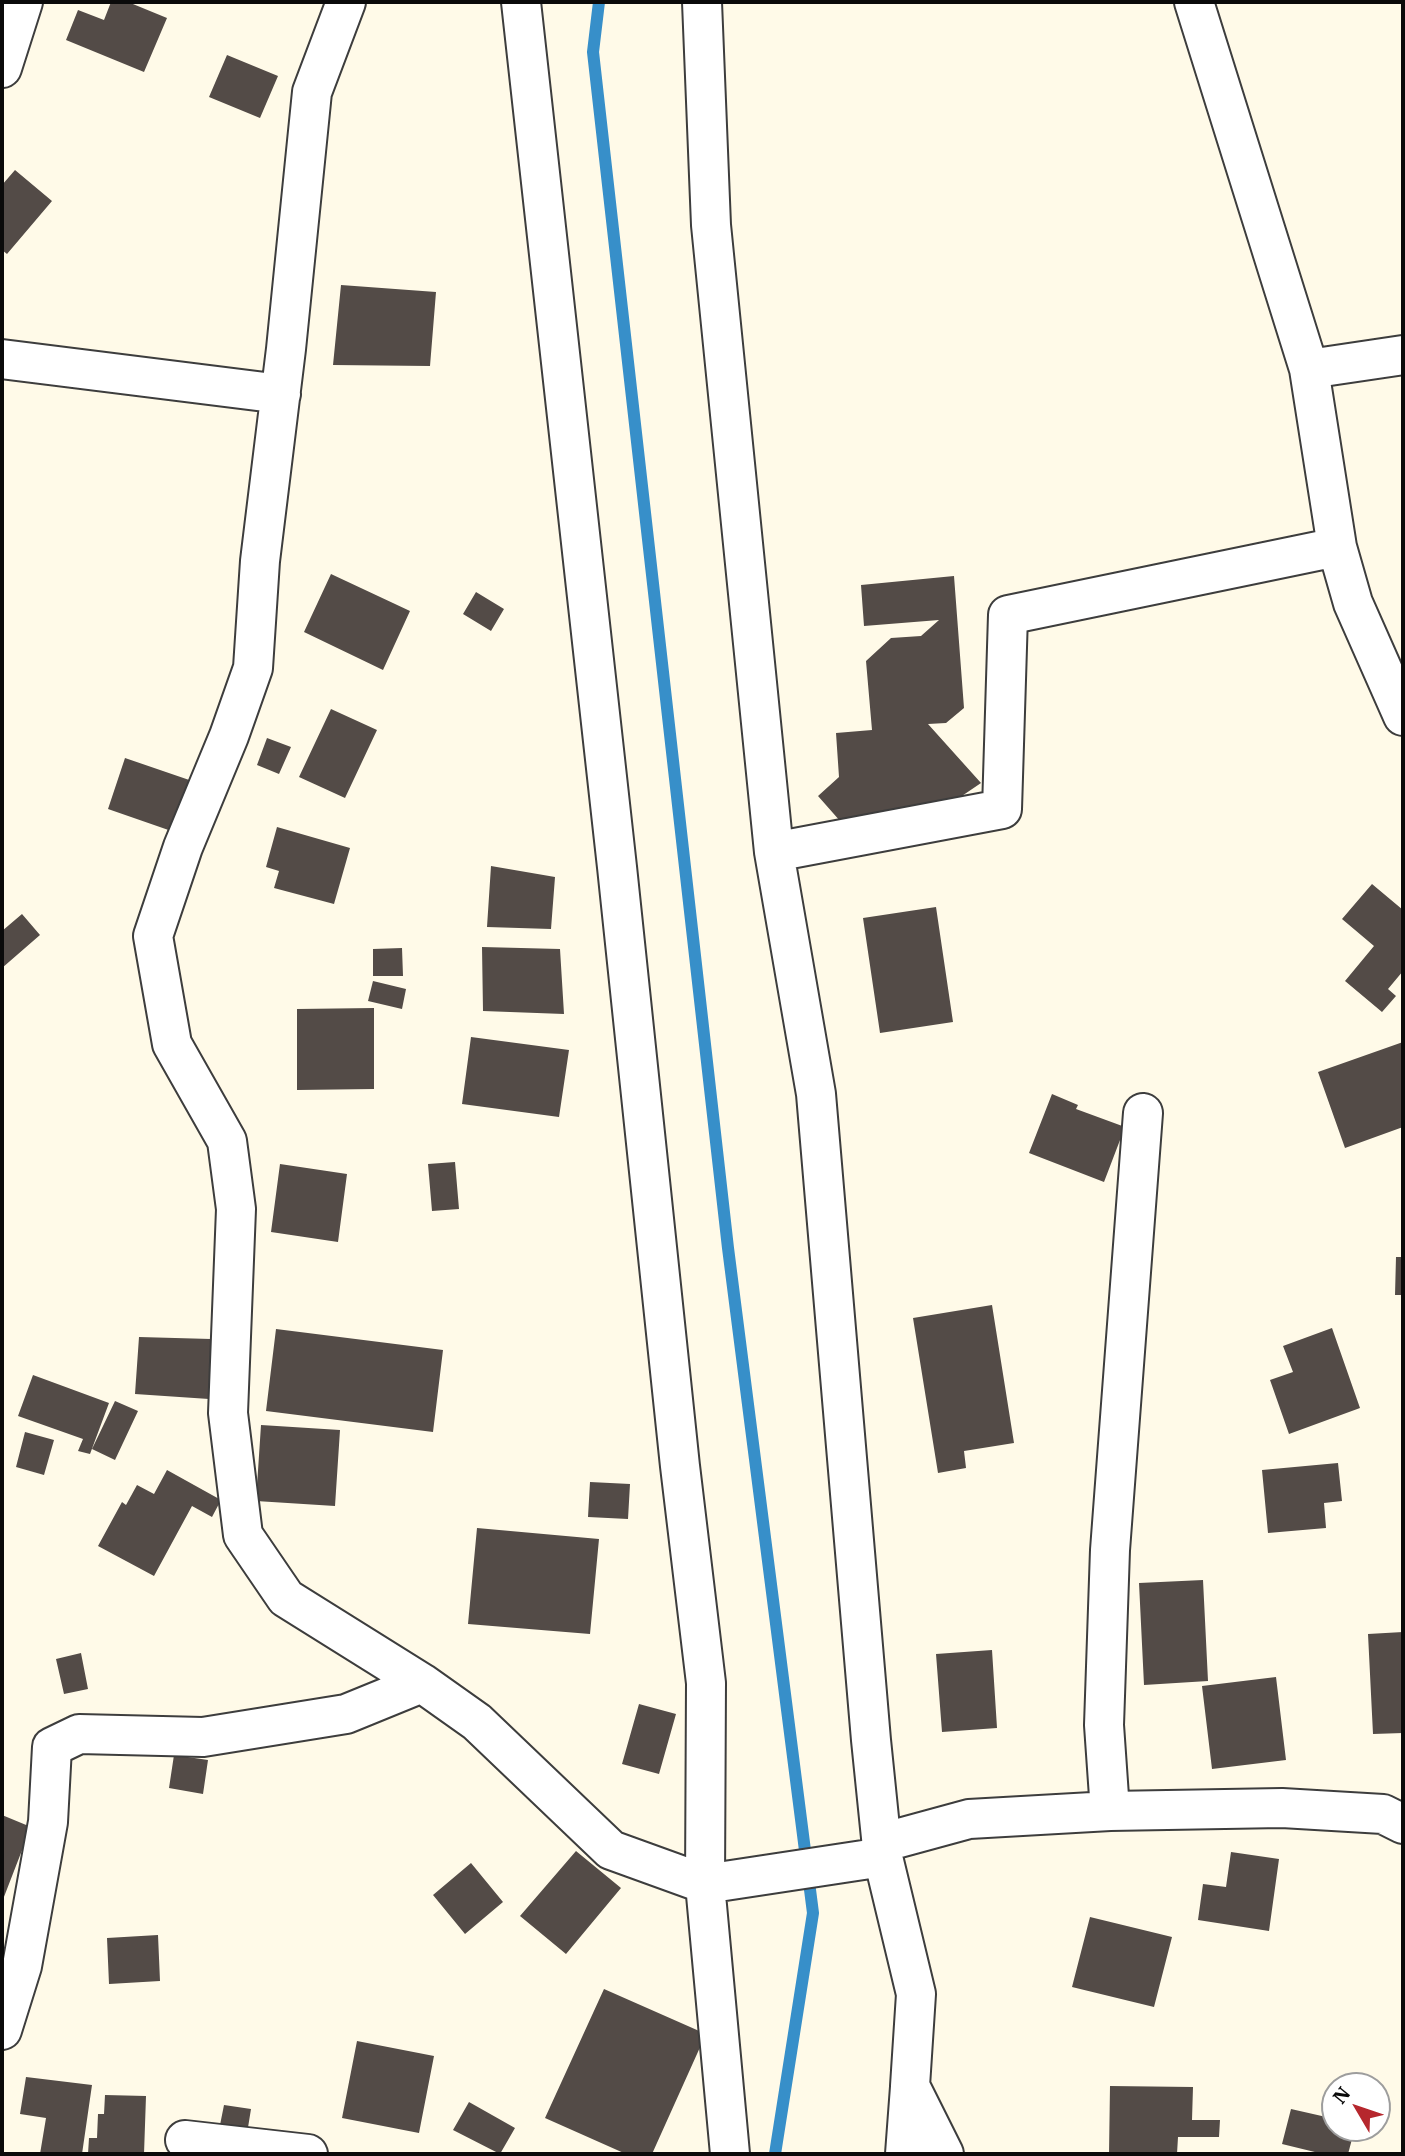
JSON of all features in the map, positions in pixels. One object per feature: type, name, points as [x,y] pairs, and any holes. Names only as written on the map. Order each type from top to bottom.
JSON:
[{"type":"street","points":[[2,68],[23,2]]},
{"type":"street","points":[[346,2],[313,92],[281,394],[260,561],[253,667],[229,736],[183,847],[153,936],[172,1044],[227,1142],[236,1209],[228,1413],[243,1535],[286,1598],[422,1683],[477,1722],[611,1850],[708,1883],[871,1855],[969,1819],[1110,1811],[1282,1808],[1383,1814],[1403,1824]]},
{"type":"street","points":[[521,2],[616,853],[680,1466],[706,1683],[708,1883],[730,2154]]},
{"type":"street","points":[[702,2],[711,225],[774,852],[816,1094],[868,1712],[871,1855],[916,1994],[905,2154]]},
{"type":"street","points":[[1194,2],[1309,369],[1337,547],[1353,603],[1403,716]]},
{"type":"street","points":[[1309,369],[1403,355]]},
{"type":"street","points":[[2,359],[281,394]]},
{"type":"street","points":[[774,852],[1002,809],[1008,615],[1337,547]]},
{"type":"street","points":[[1110,1811],[1104,1725],[1110,1550],[1143,1113]]},
{"type":"street","points":[[2,2029],[22,1966],[48,1822],[52,1747],[79,1734],[203,1737],[346,1714],[422,1683]]},
{"type":"street","points":[[910,2086],[944,2154]]},
{"type":"street","points":[[185,2140],[308,2154]]},
{"type":"building","points":[[111,2],[128,2],[167,18],[144,72],[66,40],[78,10],[104,20]]},
{"type":"building","points":[[227,55],[278,76],[260,118],[209,97]]},
{"type":"building","points":[[15,170],[52,201],[7,254],[2,250],[2,185]]},
{"type":"building","points":[[341,285],[436,292],[430,366],[333,365]]},
{"type":"building","points":[[331,574],[410,611],[383,670],[304,632]]},
{"type":"building","points":[[954,576],[964,708],[946,723],[928,724],[981,783],[922,823],[848,830],[818,796],[839,777],[836,733],[872,730],[866,661],[891,638],[921,636],[939,620],[864,626],[861,585]]},
{"type":"building","points":[[476,592],[504,609],[491,631],[463,614]]},
{"type":"building","points":[[331,709],[377,730],[345,798],[299,777]]},
{"type":"building","points":[[267,738],[291,747],[279,774],[257,765]]},
{"type":"building","points":[[125,758],[198,783],[180,834],[108,809]]},
{"type":"building","points":[[277,827],[350,848],[334,904],[274,888],[279,871],[266,867]]},
{"type":"building","points":[[491,866],[555,877],[551,929],[487,927]]},
{"type":"building","points":[[1372,884],[1403,910],[1403,971],[1388,989],[1396,996],[1382,1012],[1345,981],[1374,946],[1342,919]]},
{"type":"building","points":[[936,907],[953,1022],[880,1033],[863,918]]},
{"type":"building","points":[[22,914],[40,935],[2,968],[2,931]]},
{"type":"building","points":[[482,947],[560,949],[564,1014],[483,1011]]},
{"type":"building","points":[[402,948],[403,976],[373,976],[373,949]]},
{"type":"building","points":[[373,981],[406,989],[402,1009],[368,1001]]},
{"type":"building","points":[[374,1008],[374,1089],[297,1090],[297,1009]]},
{"type":"building","points":[[471,1037],[569,1050],[559,1117],[462,1104]]},
{"type":"building","points":[[1403,1042],[1403,1127],[1345,1148],[1318,1072]]},
{"type":"building","points":[[1052,1094],[1078,1105],[1076,1109],[1125,1127],[1104,1182],[1029,1153]]},
{"type":"building","points":[[455,1162],[459,1209],[432,1211],[428,1164]]},
{"type":"building","points":[[280,1164],[347,1174],[338,1242],[271,1232]]},
{"type":"building","points":[[1396,1257],[1403,1257],[1403,1295],[1395,1295]]},
{"type":"building","points":[[992,1305],[1014,1443],[964,1451],[966,1468],[938,1473],[913,1318]]},
{"type":"building","points":[[1332,1328],[1360,1408],[1289,1434],[1270,1380],[1293,1372],[1283,1346]]},
{"type":"building","points":[[276,1329],[443,1350],[433,1432],[266,1411]]},
{"type":"building","points":[[139,1337],[211,1339],[209,1399],[135,1394]]},
{"type":"building","points":[[33,1375],[109,1403],[90,1454],[78,1451],[83,1439],[18,1416]]},
{"type":"building","points":[[115,1401],[138,1411],[115,1460],[92,1449]]},
{"type":"building","points":[[261,1425],[340,1430],[335,1506],[256,1501]]},
{"type":"building","points":[[25,1432],[54,1440],[44,1475],[16,1467]]},
{"type":"building","points":[[1338,1463],[1342,1501],[1324,1503],[1326,1528],[1268,1533],[1262,1470]]},
{"type":"building","points":[[167,1470],[221,1500],[212,1517],[192,1506],[154,1576],[98,1546],[122,1502],[126,1505],[137,1485],[154,1494]]},
{"type":"building","points":[[590,1482],[630,1484],[628,1519],[588,1517]]},
{"type":"building","points":[[477,1528],[599,1539],[590,1634],[468,1624]]},
{"type":"building","points":[[1203,1580],[1208,1681],[1144,1685],[1139,1583]]},
{"type":"building","points":[[1403,1632],[1403,1733],[1373,1734],[1368,1634]]},
{"type":"building","points":[[992,1650],[997,1728],[942,1732],[936,1654]]},
{"type":"building","points":[[81,1653],[88,1689],[64,1694],[56,1659]]},
{"type":"building","points":[[1276,1677],[1286,1760],[1212,1769],[1202,1686]]},
{"type":"building","points":[[639,1704],[676,1714],[659,1774],[622,1764]]},
{"type":"building","points":[[174,1755],[208,1760],[203,1794],[169,1788]]},
{"type":"building","points":[[2,1815],[31,1827],[2,1902]]},
{"type":"building","points":[[576,1851],[621,1888],[566,1954],[520,1916]]},
{"type":"building","points":[[1231,1852],[1279,1859],[1269,1931],[1198,1920],[1203,1884],[1226,1887]]},
{"type":"building","points":[[471,1863],[503,1902],[465,1934],[433,1895]]},
{"type":"building","points":[[1090,1917],[1172,1937],[1154,2007],[1072,1987]]},
{"type":"building","points":[[158,1935],[160,1981],[109,1984],[107,1938]]},
{"type":"building","points":[[604,1989],[706,2034],[652,2154],[626,2154],[545,2118]]},
{"type":"building","points":[[357,2041],[434,2056],[419,2133],[342,2118]]},
{"type":"building","points":[[26,2077],[92,2085],[82,2154],[40,2154],[46,2118],[20,2114]]},
{"type":"building","points":[[1110,2086],[1193,2087],[1192,2120],[1220,2120],[1219,2137],[1178,2137],[1177,2154],[1109,2154]]},
{"type":"building","points":[[105,2095],[146,2096],[144,2154],[88,2154],[89,2138],[97,2138],[98,2114],[104,2114]]},
{"type":"building","points":[[469,2102],[515,2128],[500,2154],[453,2130]]},
{"type":"building","points":[[224,2105],[251,2109],[245,2146],[217,2140]]},
{"type":"building","points":[[1291,2109],[1321,2116],[1321,2142],[1351,2142],[1348,2154],[1323,2154],[1282,2144]]},
{"type":"waterway","points":[[599,2],[593,52],[728,1248],[813,1913],[775,2154]]}]
